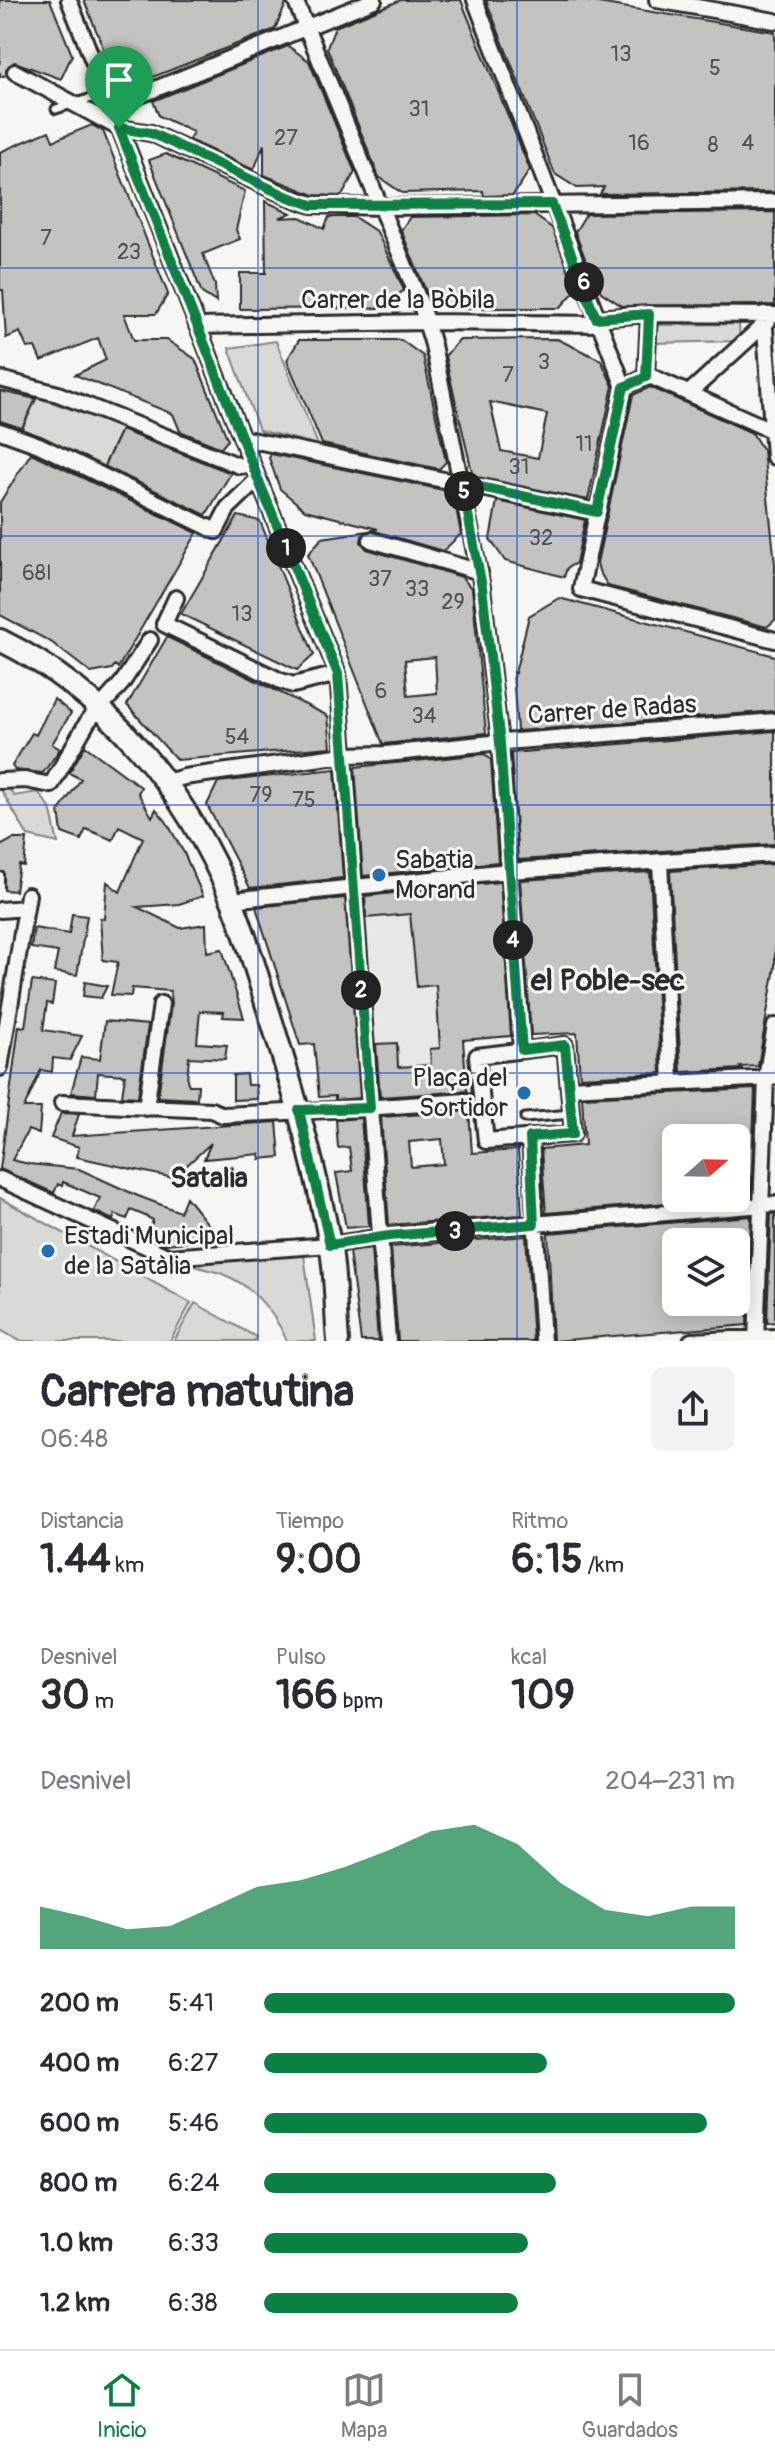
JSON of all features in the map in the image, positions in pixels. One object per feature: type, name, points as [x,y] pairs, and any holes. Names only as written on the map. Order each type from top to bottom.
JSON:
[{"type":"street","points":[[69,0],[338,674],[374,1107],[388,1341]]},
{"type":"street","points":[[295,0],[427,322],[462,483],[480,572],[500,743],[522,1050]]},
{"type":"street","points":[[108,100],[374,0]]},
{"type":"street","points":[[475,0],[624,387],[581,589],[775,640]]},
{"type":"street","points":[[657,0],[775,21]]},
{"type":"street","points":[[15,72],[119,128],[151,133],[312,205],[382,207],[775,202]]},
{"type":"street","points":[[646,377],[649,314]]},
{"type":"street","name":"Carrer de la Bòbila","points":[[197,326],[598,321],[649,314],[769,317]]},
{"type":"street","points":[[689,393],[769,317]]},
{"type":"street","points":[[769,317],[774,457]]},
{"type":"street","points":[[624,387],[652,377],[773,431]]},
{"type":"street","points":[[0,379],[58,394],[240,466],[252,464]]},
{"type":"street","points":[[0,431],[39,445],[216,531],[228,508],[258,479]]},
{"type":"street","points":[[242,438],[597,512]]},
{"type":"street","points":[[371,540],[480,572]]},
{"type":"street","points":[[176,598],[164,624],[293,685],[338,674]]},
{"type":"street","points":[[0,640],[33,656],[101,709],[167,782],[188,814],[231,900],[299,1110],[330,1245],[338,1341]]},
{"type":"street","points":[[0,781],[25,780],[51,785],[88,721],[122,683],[150,640]]},
{"type":"street","name":"Carrer de Radas","points":[[167,782],[344,755],[775,721]]},
{"type":"street","points":[[231,900],[508,871],[775,854]]},
{"type":"street","points":[[660,862],[671,1081]]},
{"type":"street","points":[[0,910],[27,902],[0,1068]]},
{"type":"street","points":[[146,1108],[161,1004]]},
{"type":"street","points":[[756,1339],[768,1204],[770,1078],[775,1026]]},
{"type":"street","points":[[565,1045],[569,1088],[573,1134],[486,1141],[474,1100],[477,1056],[565,1045]]},
{"type":"street","points":[[569,1088],[770,1078]]},
{"type":"street","points":[[62,1103],[211,1110],[223,1115],[474,1100]]},
{"type":"street","points":[[530,1137],[543,1341]]},
{"type":"street","points":[[0,1179],[169,1257],[768,1204]]},
{"type":"street","points":[[691,1341],[775,1337]]},
{"type":"lane","points":[[56,109],[108,100]]},
{"type":"lane","points":[[525,1118],[571,1114]]},
{"type":"shaded area","points":[[739,324],[740,341],[653,343],[651,325]]},
{"type":"shaded area","points":[[276,341],[318,445],[259,430],[229,348]]},
{"type":"shaded area","points":[[37,397],[122,427],[103,468],[21,432]]},
{"type":"shaded area","points":[[8,787],[14,796],[38,792],[50,808],[58,843],[28,836],[0,788]]},
{"type":"shaded area","points":[[431,890],[471,967],[476,1039],[463,1040],[467,1086],[381,1093],[365,895]]},
{"type":"shaded area","name":"Estadi Municipal de la Satàlia","points":[[0,1198],[191,1303],[170,1341],[20,1341],[0,1330]]},
{"type":"shaded area","points":[[304,1255],[316,1341],[287,1341],[268,1309],[251,1291],[220,1273],[189,1264]]},
{"type":"shaded area","points":[[195,1303],[256,1337],[254,1341],[174,1341]]},
{"type":"building","points":[[0,0],[50,0],[72,55],[61,79],[15,62],[9,64],[6,75],[0,77]]},
{"type":"building","points":[[84,0],[285,0],[286,4],[275,29],[135,84],[114,75]]},
{"type":"building","points":[[401,0],[461,0],[530,170],[513,195],[484,196],[483,191],[402,193],[379,177],[327,48],[335,27]]},
{"type":"building","points":[[486,0],[580,0],[775,32],[775,192],[600,194],[604,187],[577,188],[555,174]]},
{"type":"building","points":[[288,46],[309,61],[355,172],[339,196],[314,195],[264,175],[264,144],[254,170],[189,140],[193,132],[159,116],[153,101]]},
{"type":"building","points":[[92,125],[103,131],[168,294],[156,314],[124,314],[134,340],[167,340],[195,359],[228,440],[221,448],[180,431],[173,414],[75,375],[106,360],[98,338],[41,361],[35,347],[27,348],[20,332],[6,338],[3,290],[0,290],[0,152],[49,131],[53,141]]},
{"type":"building","points":[[166,154],[245,191],[236,230],[240,239],[203,254],[215,285],[216,302],[202,293],[149,160]]},
{"type":"building","points":[[265,201],[291,213],[279,218],[300,217],[324,229],[329,217],[354,217],[377,232],[404,290],[383,308],[240,309],[240,273],[266,273]]},
{"type":"building","points":[[775,212],[775,305],[622,306],[601,292],[575,232],[586,214]]},
{"type":"building","points":[[534,215],[552,228],[576,290],[560,308],[449,308],[427,294],[401,230],[410,217]]},
{"type":"building","points":[[557,339],[601,360],[613,386],[588,500],[473,476],[445,356],[459,340]],"holes":[[[490,402],[547,414],[538,458],[501,451]]]},
{"type":"building","points":[[299,340],[401,340],[423,356],[446,462],[439,469],[322,444],[287,360]]},
{"type":"building","points":[[650,387],[752,433],[763,450],[775,564],[775,620],[767,627],[608,586],[599,571],[597,563],[633,395]]},
{"type":"building","points":[[0,391],[36,399],[22,428],[0,421]]},
{"type":"building","points":[[121,430],[231,473],[206,515],[104,466]]},
{"type":"building","points":[[31,453],[197,533],[118,668],[115,665],[112,669],[91,673],[51,642],[0,615],[0,502]]},
{"type":"building","points":[[271,454],[453,492],[461,534],[443,551],[371,530],[378,529],[305,510],[280,489],[269,458]]},
{"type":"building","points":[[497,501],[585,520],[576,563],[567,568],[564,577],[505,561],[490,539]]},
{"type":"building","points":[[238,516],[260,521],[314,655],[297,670],[181,614]]},
{"type":"building","points":[[368,531],[361,542],[367,549],[462,577],[472,589],[486,733],[383,744],[308,554],[322,538]],"holes":[[[435,657],[437,693],[408,696],[405,660]]]},
{"type":"building","points":[[559,598],[775,656],[775,711],[517,731],[513,672],[529,616]]},
{"type":"building","points":[[167,637],[328,716],[331,747],[177,760],[127,705]]},
{"type":"building","points":[[54,699],[71,713],[52,744],[60,749],[43,773],[15,770],[12,766],[32,733],[36,735]]},
{"type":"building","points":[[775,731],[775,844],[518,860],[511,753]]},
{"type":"building","points":[[85,746],[141,787],[138,793],[152,817],[156,809],[166,821],[203,896],[179,904],[137,907],[180,928],[206,924],[207,952],[222,949],[244,1018],[223,1017],[224,1012],[200,1011],[197,1043],[227,1045],[225,1059],[189,1057],[187,1080],[189,1085],[198,1085],[197,1099],[158,1097],[171,1005],[170,991],[132,988],[131,996],[111,995],[118,962],[103,960],[100,918],[104,919],[107,882],[120,892],[143,838],[119,826],[113,840],[86,829],[81,840],[62,833],[59,811],[81,779],[69,773]]},
{"type":"building","points":[[485,754],[491,760],[498,862],[363,876],[355,767]]},
{"type":"building","points":[[335,769],[343,878],[250,888],[207,805],[218,782]]},
{"type":"building","points":[[13,839],[27,839],[24,866],[19,865],[15,891],[4,890],[4,872],[0,872],[0,846]]},
{"type":"building","points":[[775,864],[775,967],[758,1066],[681,1072],[670,871]]},
{"type":"building","points":[[650,872],[661,1073],[580,1077],[577,1033],[531,1035],[520,880]]},
{"type":"building","points":[[500,882],[511,1036],[463,1040],[467,1091],[380,1097],[376,1044],[397,1043],[398,1067],[431,1065],[430,1049],[440,1048],[436,985],[417,987],[410,914],[366,918],[365,896]]},
{"type":"building","points":[[345,898],[360,1098],[335,1100],[335,1096],[319,1097],[314,1044],[300,1045],[256,907]]},
{"type":"building","points":[[72,914],[87,916],[77,975],[54,972],[58,952],[31,948],[34,928],[69,934]]},
{"type":"building","points":[[32,981],[55,984],[52,1004],[47,1003],[43,1030],[82,1036],[70,1060],[53,1058],[52,1072],[41,1070],[24,1108],[41,1108],[39,1134],[28,1130],[12,1160],[79,1169],[180,1212],[186,1197],[220,1239],[166,1244],[147,1235],[153,1220],[143,1215],[131,1210],[127,1219],[115,1214],[113,1220],[94,1211],[100,1198],[63,1182],[62,1186],[58,1184],[54,1193],[0,1169],[19,1026],[25,1027]]},
{"type":"building","points":[[85,982],[107,986],[101,998],[83,996]]},
{"type":"building","points":[[105,1021],[148,1025],[138,1097],[122,1096],[125,1075],[98,1073],[96,1095],[71,1093],[81,1057],[100,1059]]},
{"type":"building","points":[[246,1074],[247,1085],[256,1085],[257,1099],[233,1100],[233,1075]]},
{"type":"building","points":[[755,1089],[751,1196],[750,1124],[662,1124],[662,1203],[546,1213],[541,1149],[585,1145],[582,1097]]},
{"type":"building","points":[[469,1111],[472,1153],[518,1150],[522,1215],[389,1225],[381,1117]],"holes":[[[442,1139],[444,1164],[411,1167],[409,1142]]]},
{"type":"building","points":[[61,1113],[79,1114],[72,1136],[277,1122],[280,1157],[260,1159],[260,1154],[204,1159],[211,1143],[173,1178],[77,1157],[79,1147],[51,1138]]},
{"type":"building","points":[[361,1118],[369,1226],[346,1228],[336,1173],[352,1171],[349,1147],[338,1148],[336,1120]]},
{"type":"building","points":[[771,1214],[775,1214],[775,1322],[767,1323]]},
{"type":"building","points":[[751,1216],[750,1243],[750,1228],[662,1228],[662,1316],[747,1316],[747,1325],[553,1341],[548,1233]]},
{"type":"building","points":[[526,1236],[533,1341],[398,1341],[391,1247]]},
{"type":"building","points":[[371,1249],[378,1341],[361,1341],[349,1252]]},
{"type":"tunnel","points":[[0,64],[15,72]]},
{"type":"place","name":"Sabatia Morand","points":[[379,875]]},
{"type":"place","name":"Plaça del Sortidor","points":[[524,1093]]},
{"type":"place","name":"Estadi Municipal de la Satàlia","points":[[48,1251]]},
{"type":"district","name":"el Poble-sec","points":[[608,980]]},
{"type":"district","name":"Satalia","points":[[209,1178]]},
{"type":"route","points":[[119,128],[151,133],[312,205],[552,204],[596,318],[649,314],[646,377],[624,387],[597,512],[462,483],[482,587],[500,743],[522,1050],[565,1045],[573,1134],[530,1137],[534,1224],[389,1236],[330,1245],[299,1110],[370,1108],[338,674],[119,128]]}]
